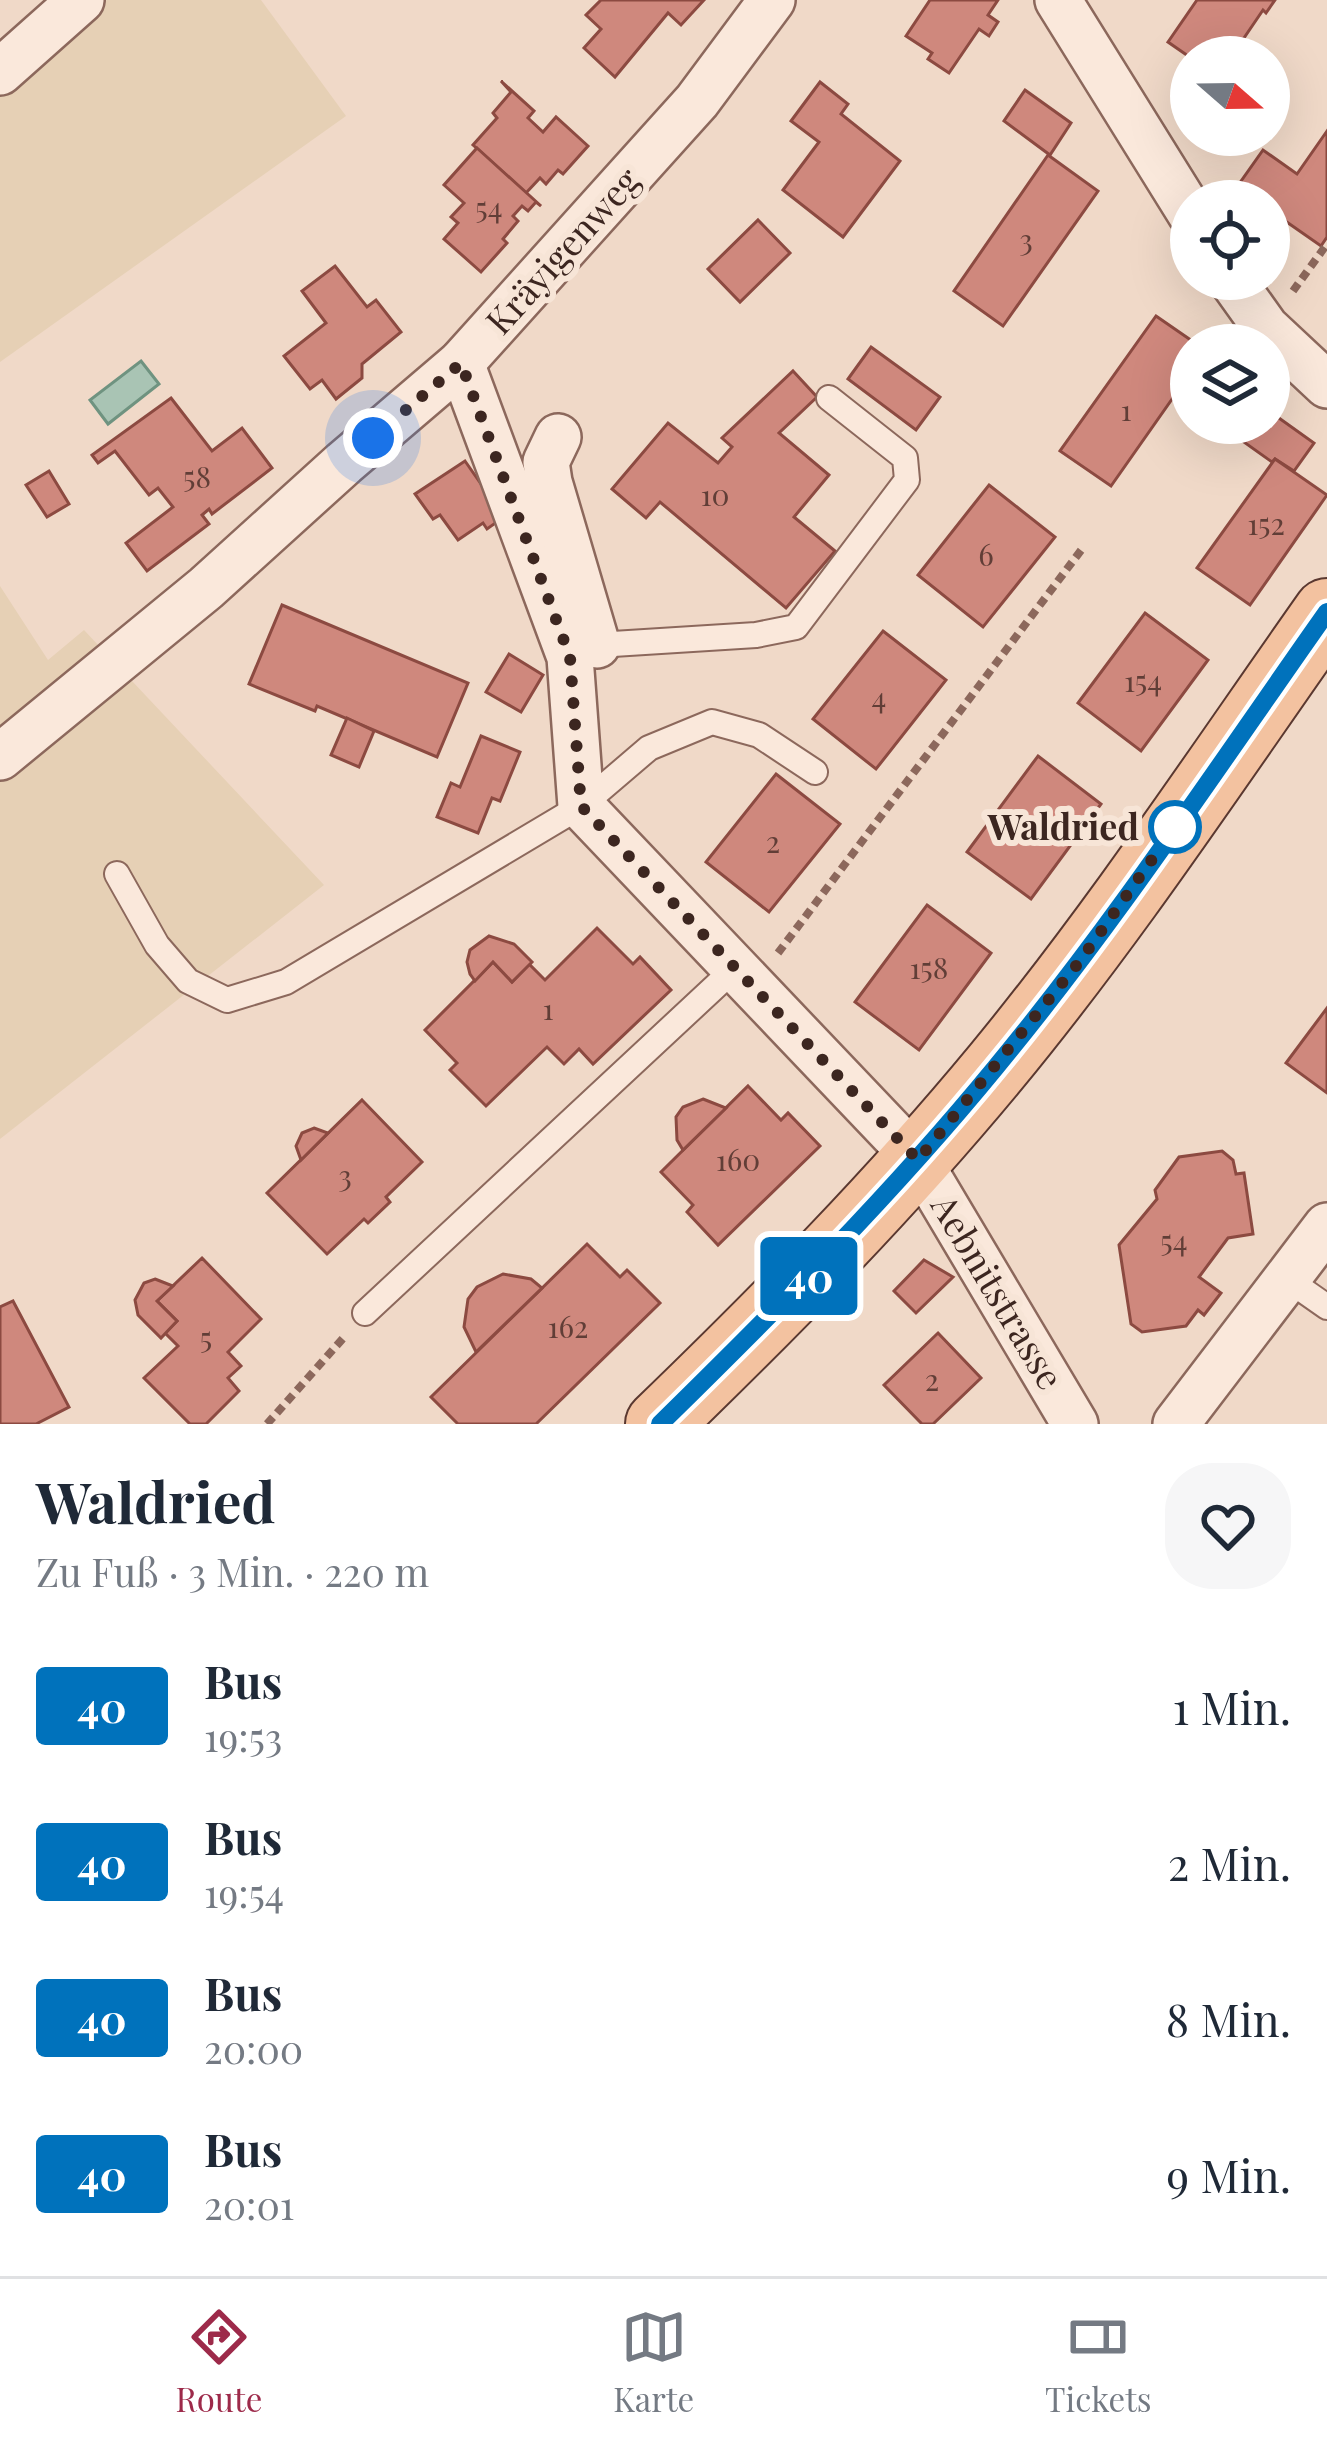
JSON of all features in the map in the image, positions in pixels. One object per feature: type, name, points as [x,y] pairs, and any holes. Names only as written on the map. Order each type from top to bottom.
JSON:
[{"type":"main road","points":[[659,1424],[918,1160],[1080,961],[1327,612]]},
{"type":"street","points":[[0,72],[81,0]]},
{"type":"street","name":"Kräyigenweg","points":[[0,757],[206,588],[461,363],[697,101],[772,0]]},
{"type":"street","points":[[1058,0],[1170,180]]},
{"type":"street","points":[[1290,350],[1327,385]]},
{"type":"street","points":[[461,363],[584,651]]},
{"type":"street","points":[[558,437],[546,462],[584,651],[581,806]]},
{"type":"street","name":"Aebnitstrasse","points":[[581,806],[918,1160],[1075,1424]]},
{"type":"street","points":[[1176,1424],[1327,1226]]},
{"type":"lane","points":[[584,651],[796,627],[907,480],[905,458],[829,398]]},
{"type":"lane","points":[[117,874],[157,945],[188,981],[227,1000],[286,982],[581,806],[649,748],[712,722],[759,735],[814,772]]},
{"type":"lane","points":[[365,1313],[742,978]]},
{"type":"lane","points":[[1287,1279],[1327,1307]]},
{"type":"path","points":[[1269,324],[1327,244]]},
{"type":"path","points":[[742,978],[1082,550]]},
{"type":"path","points":[[267,1424],[365,1313]]},
{"type":"shaded area","points":[[107,0],[261,0],[346,116],[0,362],[0,86]]},
{"type":"shaded area","points":[[141,361],[159,384],[108,424],[90,400]]},
{"type":"shaded area","points":[[0,586],[48,660],[84,630],[324,885],[0,1139]]},
{"type":"building","points":[[601,0],[704,0],[681,25],[668,13],[615,77],[584,48],[601,29],[586,15]]},
{"type":"building","points":[[930,0],[998,0],[988,15],[998,22],[989,36],[979,29],[949,73],[928,59],[932,53],[906,36]]},
{"type":"building","points":[[1197,0],[1275,0],[1245,36],[1172,36]]},
{"type":"building","points":[[501,81],[534,111],[528,118],[543,132],[556,117],[588,146],[563,174],[558,170],[546,184],[540,178],[526,193],[473,145],[497,118],[493,113],[511,92]]},
{"type":"building","points":[[820,82],[848,104],[841,114],[900,161],[843,237],[783,190],[819,142],[791,121]]},
{"type":"building","points":[[1025,90],[1071,123],[1050,155],[1004,121]]},
{"type":"building","points":[[1327,131],[1327,237],[1321,246],[1290,224],[1290,180],[1242,180],[1259,156],[1272,156],[1297,174]]},
{"type":"building","points":[[477,148],[541,206],[536,202],[528,211],[522,206],[513,216],[518,221],[503,239],[507,243],[481,272],[444,239],[458,223],[451,217],[464,203],[444,185]]},
{"type":"building","points":[[1048,155],[1098,191],[1003,326],[954,291]]},
{"type":"building","points":[[758,220],[790,253],[740,302],[708,269]]},
{"type":"building","points":[[335,266],[367,307],[376,300],[401,332],[362,364],[362,378],[336,399],[322,380],[310,389],[284,356],[326,323],[302,291]]},
{"type":"building","points":[[1156,316],[1170,326],[1170,402],[1111,486],[1060,451]]},
{"type":"building","points":[[871,347],[940,397],[916,430],[848,379]]},
{"type":"building","points":[[793,371],[817,397],[779,433],[829,475],[794,517],[835,551],[786,608],[660,502],[646,518],[612,489],[668,423],[718,463],[732,447],[722,438]]},
{"type":"building","points":[[171,398],[212,451],[242,428],[272,468],[212,514],[209,509],[202,515],[209,524],[147,571],[126,543],[173,507],[158,488],[149,495],[115,451],[98,463],[92,455]]},
{"type":"building","points":[[1290,426],[1314,443],[1294,471],[1275,459],[1272,462],[1247,444],[1290,444]]},
{"type":"building","points":[[1275,459],[1327,495],[1250,605],[1197,568]]},
{"type":"building","points":[[465,461],[504,517],[487,529],[483,523],[458,540],[440,515],[433,519],[415,494]]},
{"type":"building","points":[[49,471],[69,504],[47,517],[26,485]]},
{"type":"building","points":[[989,485],[1055,537],[983,627],[918,575]]},
{"type":"building","points":[[282,605],[468,683],[437,757],[317,706],[315,711],[249,684]]},
{"type":"building","points":[[1145,613],[1208,660],[1141,751],[1078,703]]},
{"type":"building","points":[[883,631],[946,680],[876,769],[813,719]]},
{"type":"building","points":[[509,654],[543,675],[521,712],[486,692]]},
{"type":"building","points":[[347,718],[374,731],[359,767],[331,755]]},
{"type":"building","points":[[481,736],[520,752],[500,801],[492,798],[478,833],[437,817],[451,783],[460,787]]},
{"type":"building","points":[[1038,756],[1101,804],[1031,899],[967,852]]},
{"type":"building","points":[[776,774],[840,824],[769,912],[706,862]]},
{"type":"building","points":[[927,905],[991,953],[919,1050],[855,1002]]},
{"type":"building","points":[[597,928],[633,964],[640,957],[671,990],[593,1064],[579,1049],[564,1064],[547,1047],[486,1106],[450,1070],[457,1063],[425,1030],[493,962],[512,982],[529,964],[545,980]]},
{"type":"building","points":[[489,936],[514,944],[532,962],[512,982],[493,962],[475,981],[470,974],[470,950]]},
{"type":"building","points":[[1327,1008],[1327,1093],[1286,1063]]},
{"type":"building","points":[[748,1086],[781,1120],[788,1113],[820,1146],[718,1245],[687,1212],[693,1205],[661,1172]]},
{"type":"building","points":[[703,1099],[726,1108],[683,1150],[677,1140],[676,1117],[683,1107]]},
{"type":"building","points":[[362,1100],[422,1162],[386,1197],[390,1202],[327,1254],[267,1193]]},
{"type":"building","points":[[314,1128],[328,1133],[301,1160],[296,1146],[302,1133]]},
{"type":"building","points":[[1222,1151],[1233,1160],[1236,1174],[1244,1173],[1253,1234],[1228,1238],[1199,1277],[1221,1293],[1204,1315],[1198,1310],[1186,1326],[1142,1332],[1131,1324],[1119,1245],[1157,1199],[1155,1190],[1179,1157]]},
{"type":"building","points":[[587,1244],[620,1277],[627,1270],[660,1303],[536,1424],[458,1424],[431,1397]]},
{"type":"building","points":[[202,1258],[261,1319],[228,1352],[241,1366],[228,1378],[239,1391],[206,1424],[190,1424],[144,1378],[178,1346],[165,1333],[177,1321],[157,1301]]},
{"type":"building","points":[[924,1260],[953,1277],[916,1313],[894,1291]]},
{"type":"building","points":[[503,1274],[531,1279],[542,1288],[476,1352],[464,1327],[468,1299],[477,1287]]},
{"type":"building","points":[[155,1279],[173,1286],[157,1301],[177,1321],[161,1338],[138,1315],[135,1300],[144,1283]]},
{"type":"building","points":[[13,1301],[69,1407],[36,1424],[0,1424],[0,1307]]},
{"type":"building","points":[[938,1333],[981,1378],[933,1424],[922,1424],[884,1385]]},
{"type":"bus line","name":"40","points":[[660,1424],[859,1225],[998,1065],[1080,961],[1327,612]]},
{"type":"place","name":"Waldried","points":[[1175,827]]},
{"type":"route","points":[[373,438],[461,363],[570,657],[581,806],[918,1160],[1080,961],[1175,827]]}]
